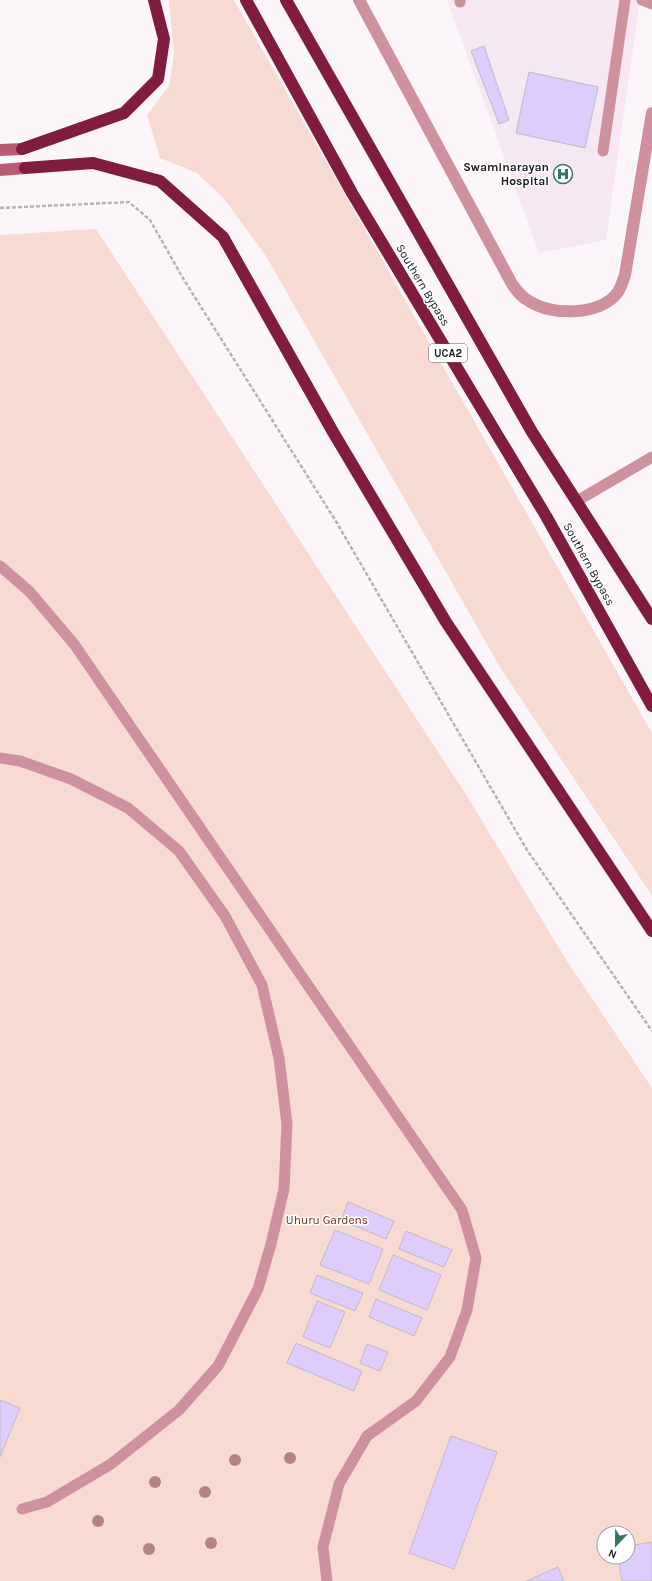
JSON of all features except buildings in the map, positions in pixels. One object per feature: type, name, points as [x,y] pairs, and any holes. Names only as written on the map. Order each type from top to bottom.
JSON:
[{"type":"highway","points":[[22,149],[124,113],[158,79],[164,39],[154,0]]},
{"type":"highway","name":"Southern Bypass","points":[[246,0],[352,193],[546,516],[652,706]]},
{"type":"highway","name":"Southern Bypass","points":[[286,0],[532,432],[652,619]]},
{"type":"highway","points":[[25,168],[94,163],[160,181],[223,237],[333,432],[446,622],[652,931]]},
{"type":"street","points":[[359,0],[512,284],[518,293],[530,302],[542,308],[580,311],[599,306],[610,300],[618,292],[625,275],[652,113]]},
{"type":"street","points":[[0,150],[22,149]]},
{"type":"street","points":[[0,170],[25,168]]},
{"type":"lane","points":[[603,151],[625,0]]},
{"type":"lane","points":[[642,0],[652,4]]},
{"type":"lane","points":[[577,501],[652,457]]},
{"type":"lane","points":[[0,566],[30,592],[74,644],[462,1210],[476,1258],[464,1317],[450,1357],[416,1401],[367,1436],[339,1484],[323,1548],[327,1581]]},
{"type":"lane","points":[[0,758],[20,761],[71,778],[128,808],[179,851],[225,916],[262,985],[279,1058],[287,1124],[284,1189],[271,1244],[258,1289],[218,1366],[179,1410],[111,1464],[47,1502],[22,1509]]},
{"type":"path","points":[[0,208],[129,202],[150,220],[184,280],[337,523],[527,850],[652,1031]]},
{"type":"shaded area","name":"Swaminarayan Hospital","points":[[447,0],[640,0],[606,240],[539,253]]},
{"type":"green space","points":[[169,0],[234,0],[652,733],[652,896],[501,669],[266,256],[224,199],[197,173],[160,158],[147,115],[169,86],[174,54]]},
{"type":"green space","name":"Uhuru Gardens","points":[[96,229],[467,796],[567,961],[652,1088],[652,1581],[0,1581],[0,235]]},
{"type":"place","name":"Swaminarayan Hospital","points":[[563,174]]}]
